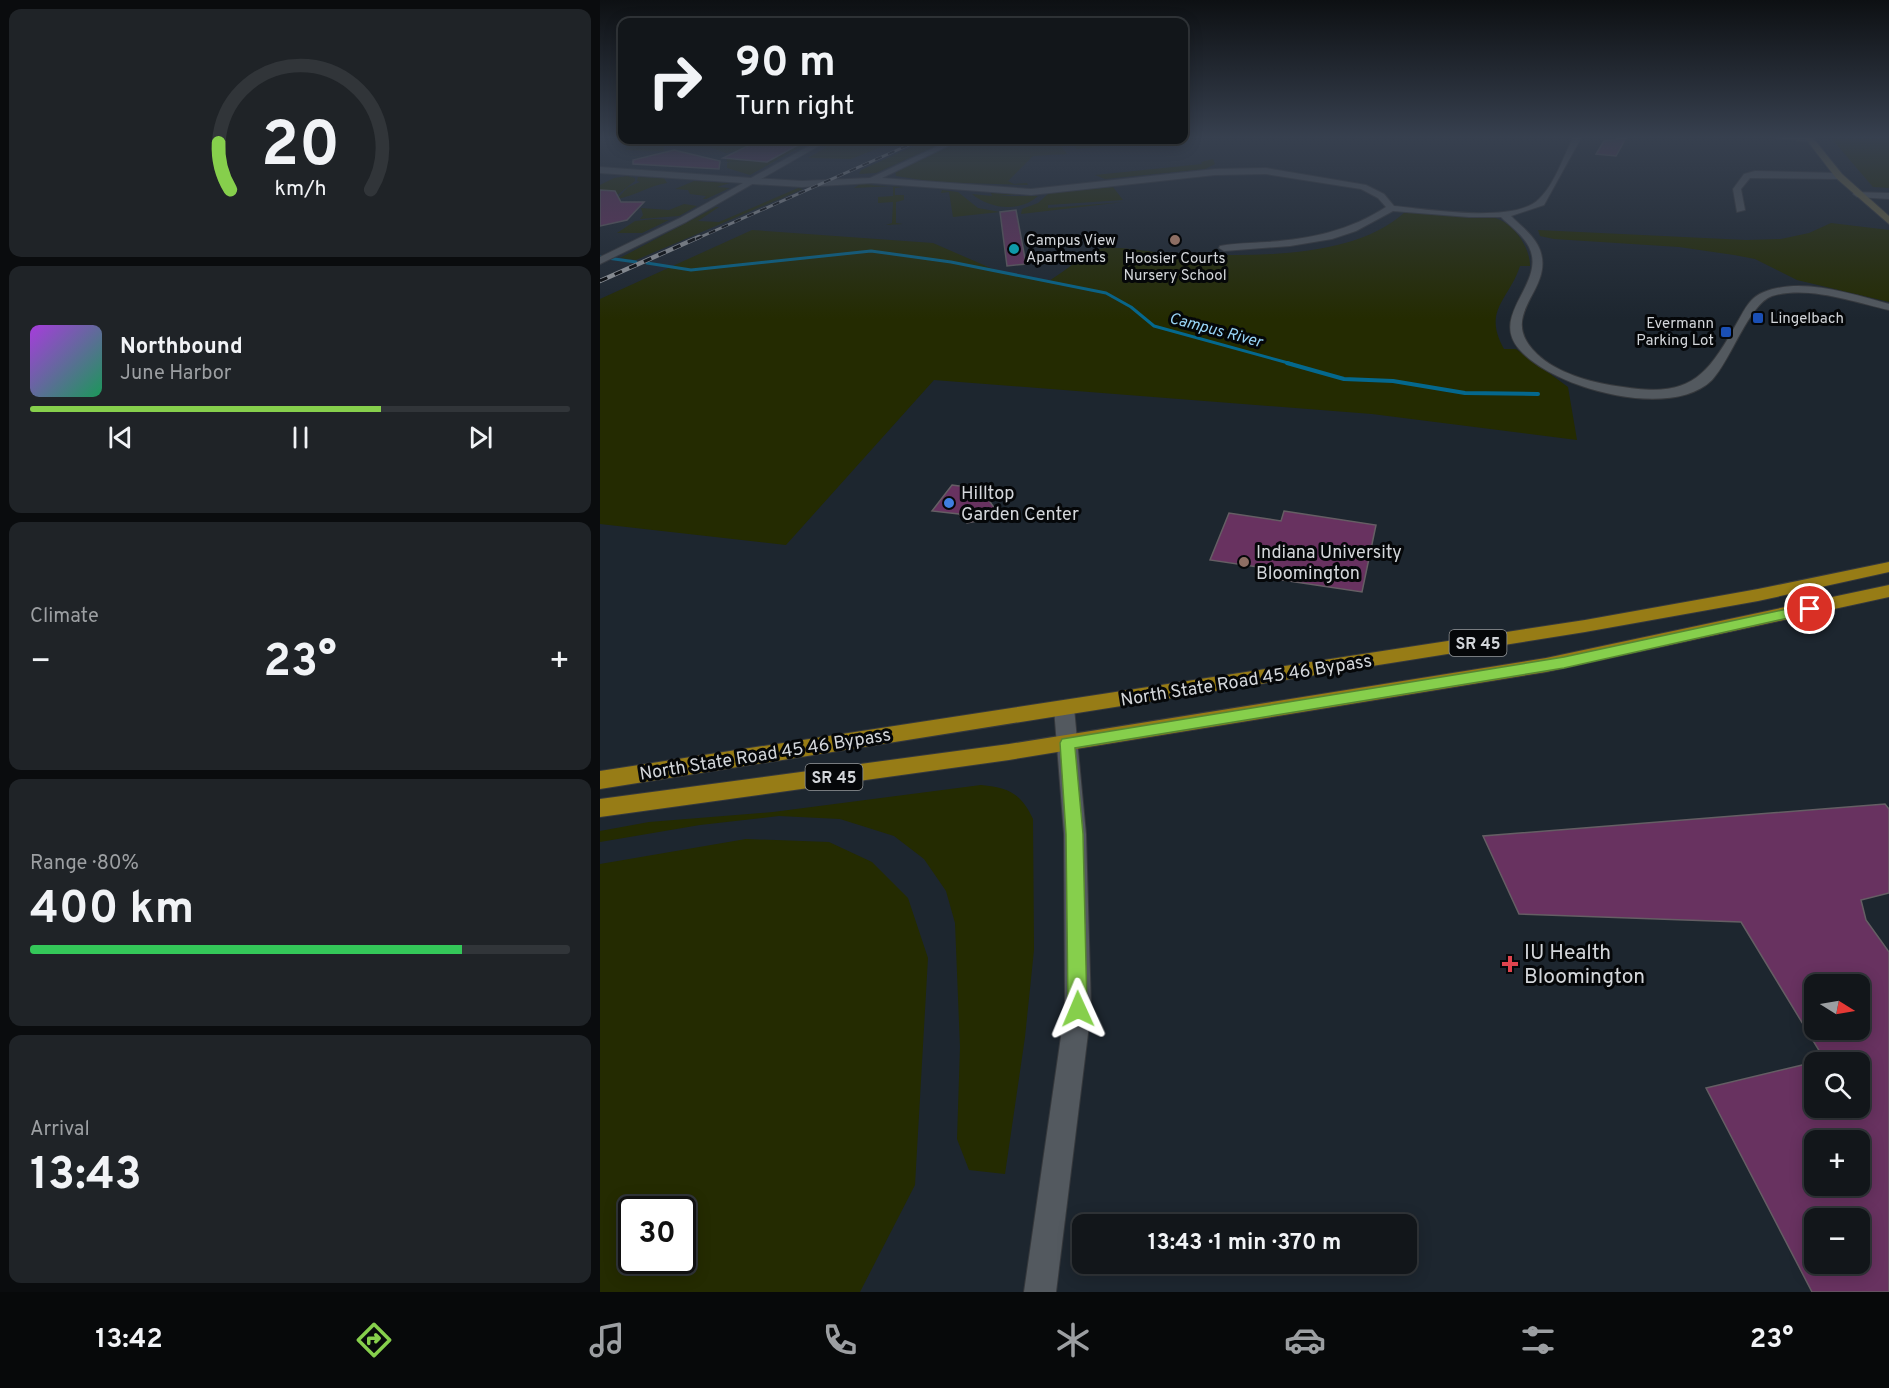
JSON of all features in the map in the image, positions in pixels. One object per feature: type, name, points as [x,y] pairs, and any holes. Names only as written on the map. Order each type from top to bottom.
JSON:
[{"type":"highway","name":"North State Road 45 46 Bypass","points":[[600,780],[1634,618],[1889,567]]},
{"type":"highway","name":"SR 45","points":[[1067,743],[1564,663],[1889,591]]},
{"type":"highway","name":"North State Road 45 46 Bypass","points":[[600,808],[1067,743]]},
{"type":"main road","points":[[1862,198],[1889,220]]},
{"type":"street","points":[[606,258],[722,198]]},
{"type":"street","points":[[1383,198],[1391,208]]},
{"type":"street","points":[[1224,248],[1310,242],[1344,233],[1374,221],[1391,208],[1504,214],[1528,208],[1542,202],[1544,198]]},
{"type":"street","points":[[1738,198],[1740,210]]},
{"type":"street","points":[[1504,214],[1536,250],[1539,264],[1536,278],[1517,311],[1514,323],[1522,345],[1557,373],[1629,392],[1681,392],[1699,385],[1711,373],[1755,301],[1762,295],[1779,292],[1818,292],[1889,307]]},
{"type":"street","points":[[1040,1292],[1078,1009],[1075,834],[1064,708]]},
{"type":"shaded area","name":"Indiana University Bloomington","points":[[600,198],[1889,198],[1889,1292],[600,1292]]},
{"type":"green space","points":[[774,198],[781,198],[636,260],[620,258],[719,207],[698,221],[719,222]]},
{"type":"green space","points":[[878,198],[904,198],[896,202],[896,223],[903,224],[886,225],[892,223],[893,202],[878,203]]},
{"type":"green space","points":[[950,198],[966,198],[978,208],[1000,212],[953,217]]},
{"type":"green space","points":[[1034,198],[1014,207],[996,206],[979,199]]},
{"type":"green space","points":[[1043,198],[1123,200],[1048,205],[1048,208],[1124,202],[1021,214],[1022,209],[1038,203]]},
{"type":"green space","points":[[684,204],[697,206],[679,216],[640,219],[643,215],[641,208],[669,210]]},
{"type":"green space","points":[[1405,212],[1489,216],[1504,222],[1516,232],[1527,252],[1530,266],[1520,266],[1500,306],[1496,315],[1498,336],[1504,349],[1516,349],[1568,387],[1577,440],[1372,414],[934,380],[786,545],[600,524],[600,299],[752,230],[933,243],[1002,273],[1049,281],[1086,256],[1104,248],[1219,255],[1287,253],[1321,249],[1353,241],[1381,229]]},
{"type":"green space","points":[[669,220],[642,233],[617,233],[635,221]]},
{"type":"green space","points":[[1831,223],[1889,230],[1889,302],[1797,280],[1755,259],[1679,247],[1554,239],[1540,236],[1538,230],[1746,240],[1781,239],[1809,233]]},
{"type":"green space","points":[[981,785],[1013,793],[1024,803],[1033,819],[1034,950],[1025,1037],[1005,1174],[969,1170],[957,1139],[960,1047],[955,923],[946,891],[924,859],[894,836],[840,819],[779,816],[700,825],[600,842],[600,831],[649,822],[773,812]]},
{"type":"green space","points":[[746,839],[829,842],[872,862],[908,898],[928,958],[915,1185],[860,1292],[600,1292],[600,864]]},
{"type":"building","points":[[600,198],[619,198],[621,202],[644,202],[627,220],[600,226]]},
{"type":"building","points":[[1016,210],[1026,264],[1007,266],[1000,212]]},
{"type":"building","name":"Hilltop Garden Center","points":[[952,485],[975,488],[970,495],[988,499],[995,509],[989,518],[980,517],[977,521],[967,523],[959,514],[932,511]]},
{"type":"building","points":[[1284,511],[1376,525],[1362,592],[1262,577],[1265,568],[1210,560],[1229,513],[1281,521]]},
{"type":"building","name":"IU Health Bloomington","points":[[1885,804],[1889,809],[1889,893],[1861,900],[1866,920],[1889,952],[1889,1292],[1812,1292],[1706,1088],[1804,1065],[1804,1118],[1870,1118],[1870,1052],[1820,1052],[1813,1040],[1870,1040],[1870,974],[1804,974],[1804,1026],[1741,922],[1519,914],[1483,836]]},
{"type":"waterway","name":"Campus River","points":[[647,263],[691,270],[871,251],[951,262],[1106,293],[1131,307],[1154,326],[1292,364]]},
{"type":"waterway","name":"Campus River","points":[[600,257],[636,262]]},
{"type":"waterway","name":"Campus River","points":[[1287,363],[1344,379],[1393,381],[1465,393],[1538,394]]},
{"type":"railway","points":[[696,239],[788,198]]},
{"type":"railway","points":[[600,281],[699,237]]},
{"type":"place","name":"Hoosier Courts Nursery School","points":[[1175,240]]},
{"type":"place","name":"Campus View Apartments","points":[[1014,249]]},
{"type":"place","name":"Lingelbach","points":[[1758,318]]},
{"type":"place","name":"Evermann Parking Lot","points":[[1726,332]]},
{"type":"place","name":"Hilltop Garden Center","points":[[949,503]]},
{"type":"place","name":"Indiana University Bloomington","points":[[1244,562]]},
{"type":"place","name":"IU Health Bloomington","points":[[1510,964]]},
{"type":"route","points":[[1078,1009],[1075,834],[1067,743],[1564,663],[1810,609]]}]
